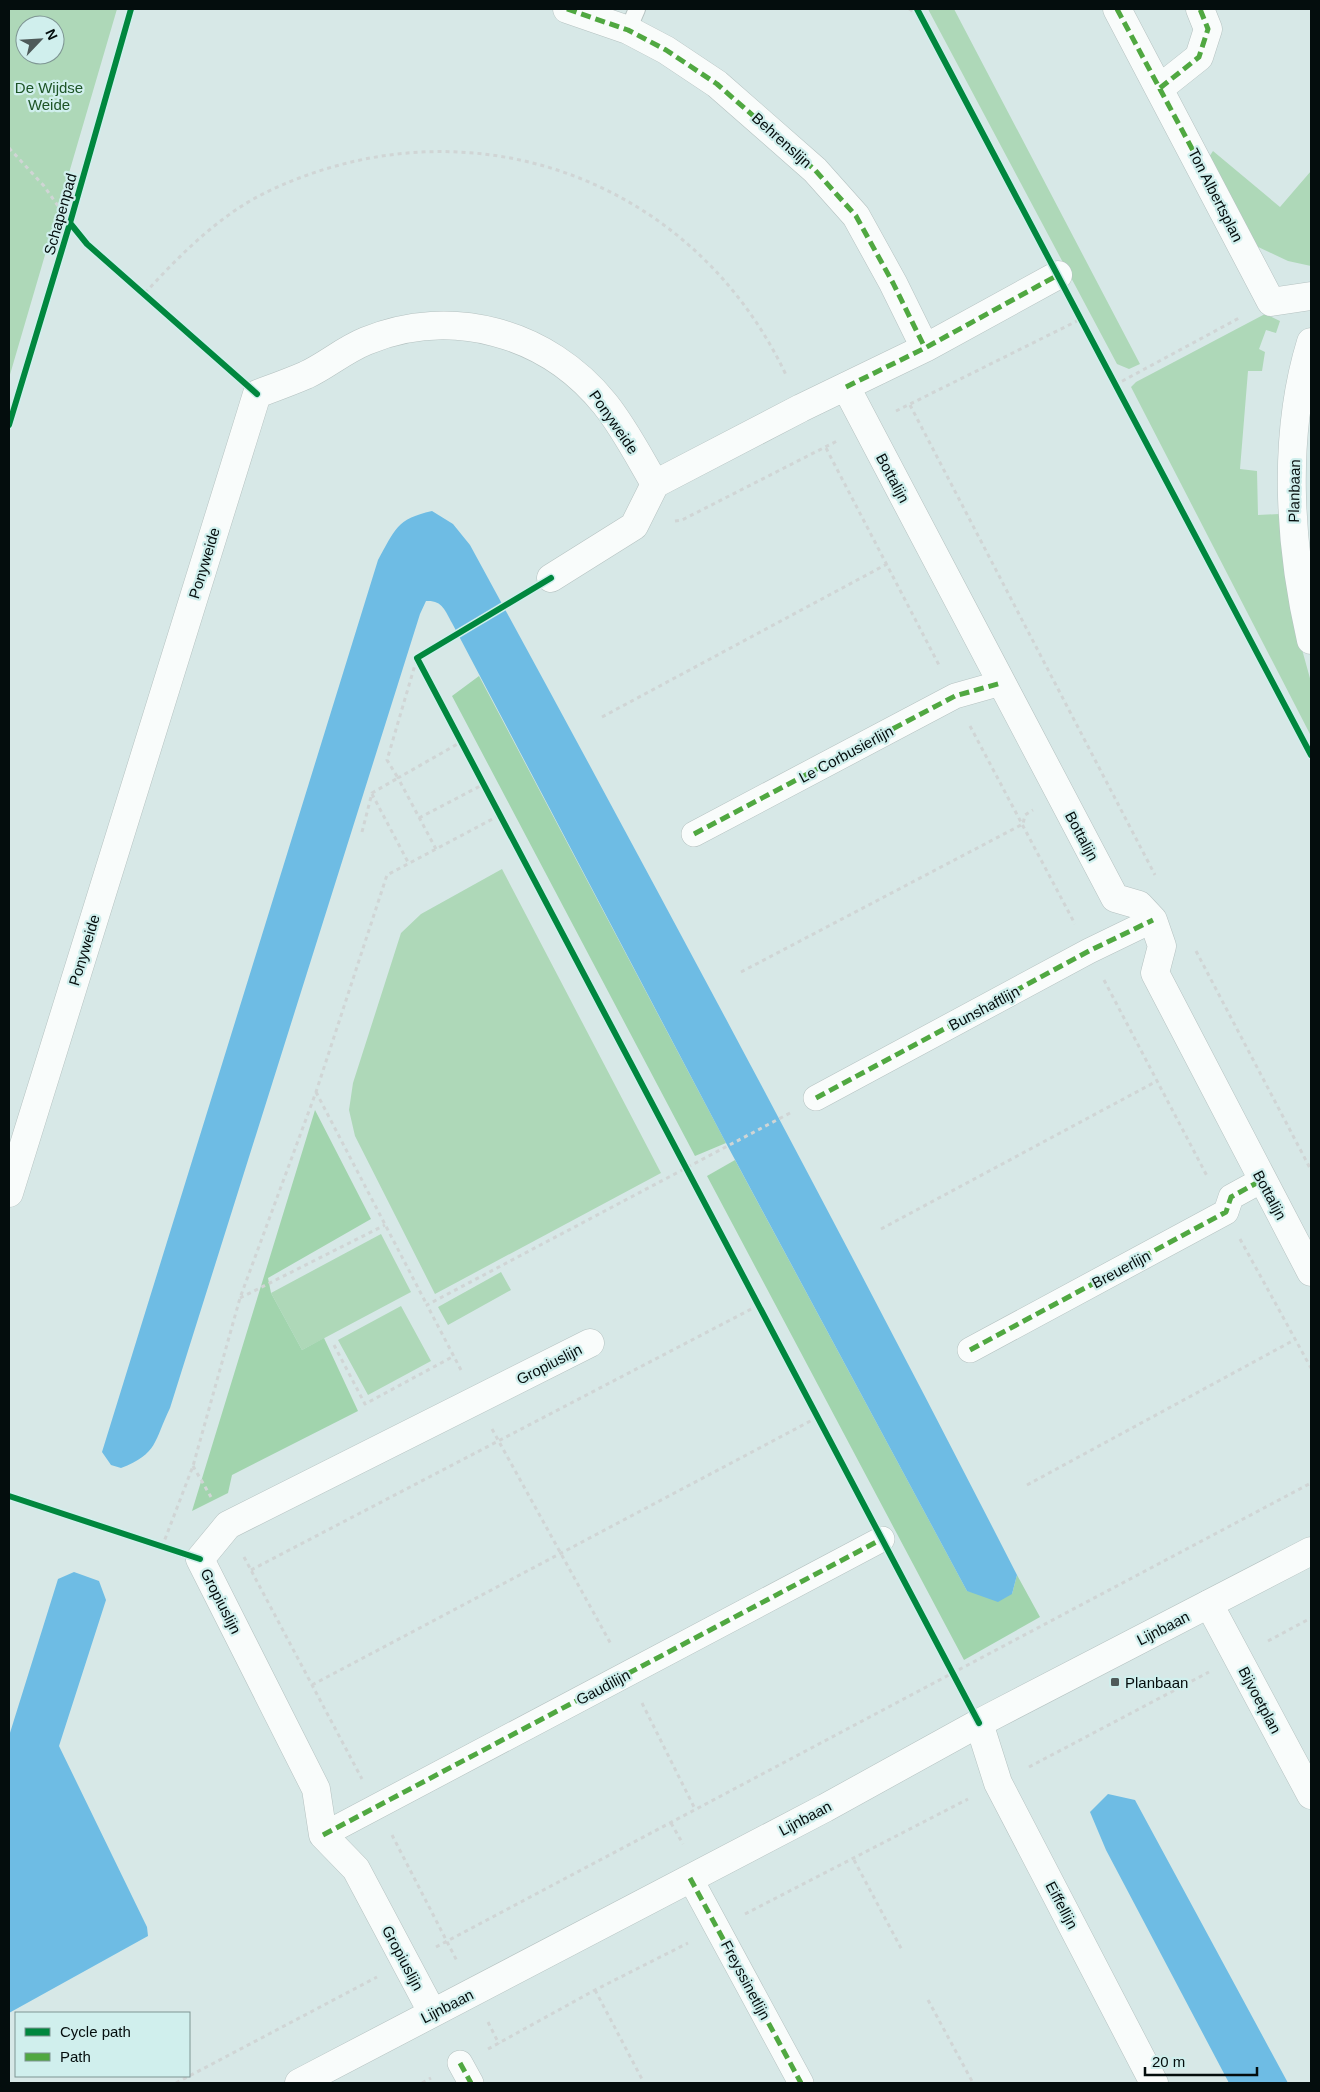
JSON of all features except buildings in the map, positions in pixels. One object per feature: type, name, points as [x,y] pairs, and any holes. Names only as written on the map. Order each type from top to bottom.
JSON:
[{"type":"street","name":"Behrenslijn","points":[[567,9],[633,19],[666,50],[717,84],[815,170],[856,216],[893,283],[925,348]]},
{"type":"street","name":"Ton Albertsplan","points":[[1118,9],[1271,302]]},
{"type":"street","points":[[1160,88],[1199,57],[1208,29],[1200,9]]},
{"type":"street","points":[[550,578],[634,526],[655,484],[801,408],[925,348],[1058,275]]},
{"type":"street","points":[[1271,302],[1311,296]]},
{"type":"street","name":"Ponyweide","points":[[9,1193],[257,394],[307,374],[344,352],[392,332],[423,326],[457,324],[490,330],[523,341],[556,358],[581,378],[605,403],[627,435],[655,484]]},
{"type":"street","name":"Planbaan","points":[[1311,342],[1304,364],[1295,432],[1292,525],[1302,602],[1311,640]]},
{"type":"street","name":"Bottalijn","points":[[846,387],[1115,898],[1139,905],[1153,920],[1162,946],[1155,973],[1311,1272]]},
{"type":"street","name":"Le Corbusierlijn","points":[[694,834],[954,696],[1001,682]]},
{"type":"street","name":"Bunshaftlijn","points":[[816,1098],[1089,951],[1153,920]]},
{"type":"street","name":"Breuerlijn","points":[[970,1350],[1226,1212],[1231,1197],[1262,1180]]},
{"type":"street","name":"Gropiuslijn","points":[[432,2012],[356,1869],[323,1834],[316,1789],[200,1559],[228,1525],[590,1343]]},
{"type":"street","name":"Gaudilijn","points":[[323,1834],[882,1539]]},
{"type":"street","name":"Lijnbaan","points":[[299,2083],[690,1878],[979,1723],[1311,1551]]},
{"type":"street","name":"Bijvoetplan","points":[[1209,1604],[1311,1795]]},
{"type":"street","name":"Eiffellijn","points":[[979,1723],[998,1783],[1154,2083]]},
{"type":"street","name":"Freyssinetlijn","points":[[690,1878],[801,2083]]},
{"type":"path","points":[[908,9],[919,12],[925,24]]},
{"type":"path","points":[[9,148],[44,186],[76,230]]},
{"type":"path","points":[[145,294],[178,257],[225,218],[269,191],[320,170],[372,156],[434,151],[487,154],[548,166],[597,186],[646,214],[684,239],[715,268],[749,311],[778,358],[801,408]]},
{"type":"path","points":[[1058,275],[1086,328]]},
{"type":"path","points":[[138,287],[152,300]]},
{"type":"path","points":[[1115,385],[1271,302]]},
{"type":"path","points":[[1111,376],[1120,394]]},
{"type":"path","points":[[910,405],[1159,883]]},
{"type":"path","points":[[826,448],[954,696],[1226,1212],[1311,1368]]},
{"type":"path","points":[[602,717],[887,564]]},
{"type":"path","points":[[425,654],[417,658],[387,760],[436,849]]},
{"type":"path","points":[[417,658],[422,667]]},
{"type":"path","points":[[457,733],[466,750]]},
{"type":"path","points":[[362,832],[372,793],[461,742]]},
{"type":"path","points":[[480,776],[488,792]]},
{"type":"path","points":[[419,818],[484,784]]},
{"type":"path","points":[[372,793],[409,864]]},
{"type":"path","points":[[741,972],[1023,824],[1025,815],[1060,794]]},
{"type":"path","points":[[496,808],[505,824]]},
{"type":"path","points":[[162,1547],[193,1466],[240,1298],[316,1092],[387,875],[500,816]]},
{"type":"path","points":[[1192,944],[1311,1170]]},
{"type":"path","points":[[881,1229],[1157,1081]]},
{"type":"path","points":[[316,1092],[498,1441],[562,1552],[695,1809]]},
{"type":"path","points":[[427,1305],[793,1111]]},
{"type":"path","points":[[682,1160],[691,1177]]},
{"type":"path","points":[[240,1298],[385,1225]]},
{"type":"path","points":[[754,1297],[763,1314]]},
{"type":"path","points":[[251,1570],[759,1305]]},
{"type":"path","points":[[1027,1485],[1296,1339]]},
{"type":"path","points":[[334,1345],[364,1404],[454,1356]]},
{"type":"path","points":[[813,1408],[822,1426]]},
{"type":"path","points":[[312,1685],[818,1417]]},
{"type":"path","points":[[190,2076],[1311,1484]]},
{"type":"path","points":[[153,1544],[200,1559]]},
{"type":"path","points":[[422,2083],[465,2073],[595,1990],[853,1860],[1311,1618]]},
{"type":"path","points":[[950,1666],[979,1723]]},
{"type":"path","points":[[853,1860],[902,1950]]},
{"type":"path","points":[[595,1990],[643,2081]]},
{"type":"path","points":[[928,2000],[973,2083]]},
{"type":"path","points":[[176,2083],[187,2077]]},
{"type":"green space","name":"De Wijdse Weide","points":[[9,9],[117,9],[9,378]]},
{"type":"green space","points":[[928,9],[954,9],[1140,364],[1129,369],[1117,364]]},
{"type":"green space","points":[[1213,151],[1280,207],[1311,171],[1311,266],[1288,261],[1254,245],[1207,160]]},
{"type":"green space","points":[[1265,314],[1280,321],[1276,333],[1266,330],[1259,349],[1265,352],[1262,371],[1248,371],[1240,469],[1257,471],[1258,515],[1279,514],[1285,573],[1295,624],[1311,682],[1311,736],[1131,387],[1136,382]]},
{"type":"green space","points":[[479,676],[726,1143],[695,1156],[452,696]]},
{"type":"green space","points":[[502,869],[661,1173],[435,1294],[355,1136],[349,1110],[353,1083],[401,933],[421,914]]},
{"type":"green space","points":[[315,1110],[371,1219],[268,1278],[271,1293],[302,1350],[324,1338],[358,1411],[232,1475],[228,1493],[192,1511]]},
{"type":"green space","points":[[735,1160],[967,1591],[1012,1594],[1017,1575],[1040,1617],[964,1660],[707,1176]]},
{"type":"green space","points":[[381,1234],[411,1292],[302,1350],[271,1293]]},
{"type":"green space","points":[[501,1272],[511,1290],[448,1325],[438,1307]]},
{"type":"green space","points":[[401,1306],[431,1361],[368,1395],[338,1340]]},
{"type":"water","points":[[432,511],[453,524],[470,545],[747,1058],[950,1445],[1017,1575],[1012,1594],[998,1602],[967,1591],[726,1143],[447,614],[439,604],[431,601],[426,601],[420,614],[170,1408],[149,1452],[133,1463],[121,1468],[111,1465],[102,1452],[378,560],[398,527],[411,518]]},
{"type":"water","points":[[74,1572],[99,1581],[106,1600],[59,1746],[147,1927],[148,1936],[9,2013],[9,1736],[58,1579]]},
{"type":"water","points":[[1108,1794],[1135,1800],[1288,2083],[1229,2083],[1106,1850],[1090,1812]]},
{"type":"marked path","points":[[567,9],[628,30],[666,50],[717,84],[815,170],[856,216],[893,283],[925,348]]},
{"type":"marked path","points":[[1117,9],[1197,158]]},
{"type":"marked path","points":[[1160,88],[1199,57],[1208,29],[1200,9]]},
{"type":"marked path","points":[[846,387],[925,348],[1058,275]]},
{"type":"marked path","points":[[694,834],[955,696],[1001,683]]},
{"type":"marked path","points":[[816,1098],[1089,951],[1153,920]]},
{"type":"marked path","points":[[970,1350],[1226,1212],[1231,1197],[1262,1180]]},
{"type":"marked path","points":[[323,1835],[882,1539]]},
{"type":"marked path","points":[[690,1878],[801,2083]]},
{"type":"marked path","points":[[460,2063],[471,2083]]},
{"type":"cycle path","name":"Schapenpad","points":[[9,425],[70,223],[131,9]]},
{"type":"cycle path","points":[[917,9],[1311,755]]},
{"type":"cycle path","name":"Schapenpad","points":[[70,223],[87,244],[257,394]]},
{"type":"cycle path","points":[[551,578],[417,658],[979,1723]]},
{"type":"cycle path","points":[[9,1496],[200,1559]]},
{"type":"place","name":"Planbaan","points":[[1115,1682]]}]
